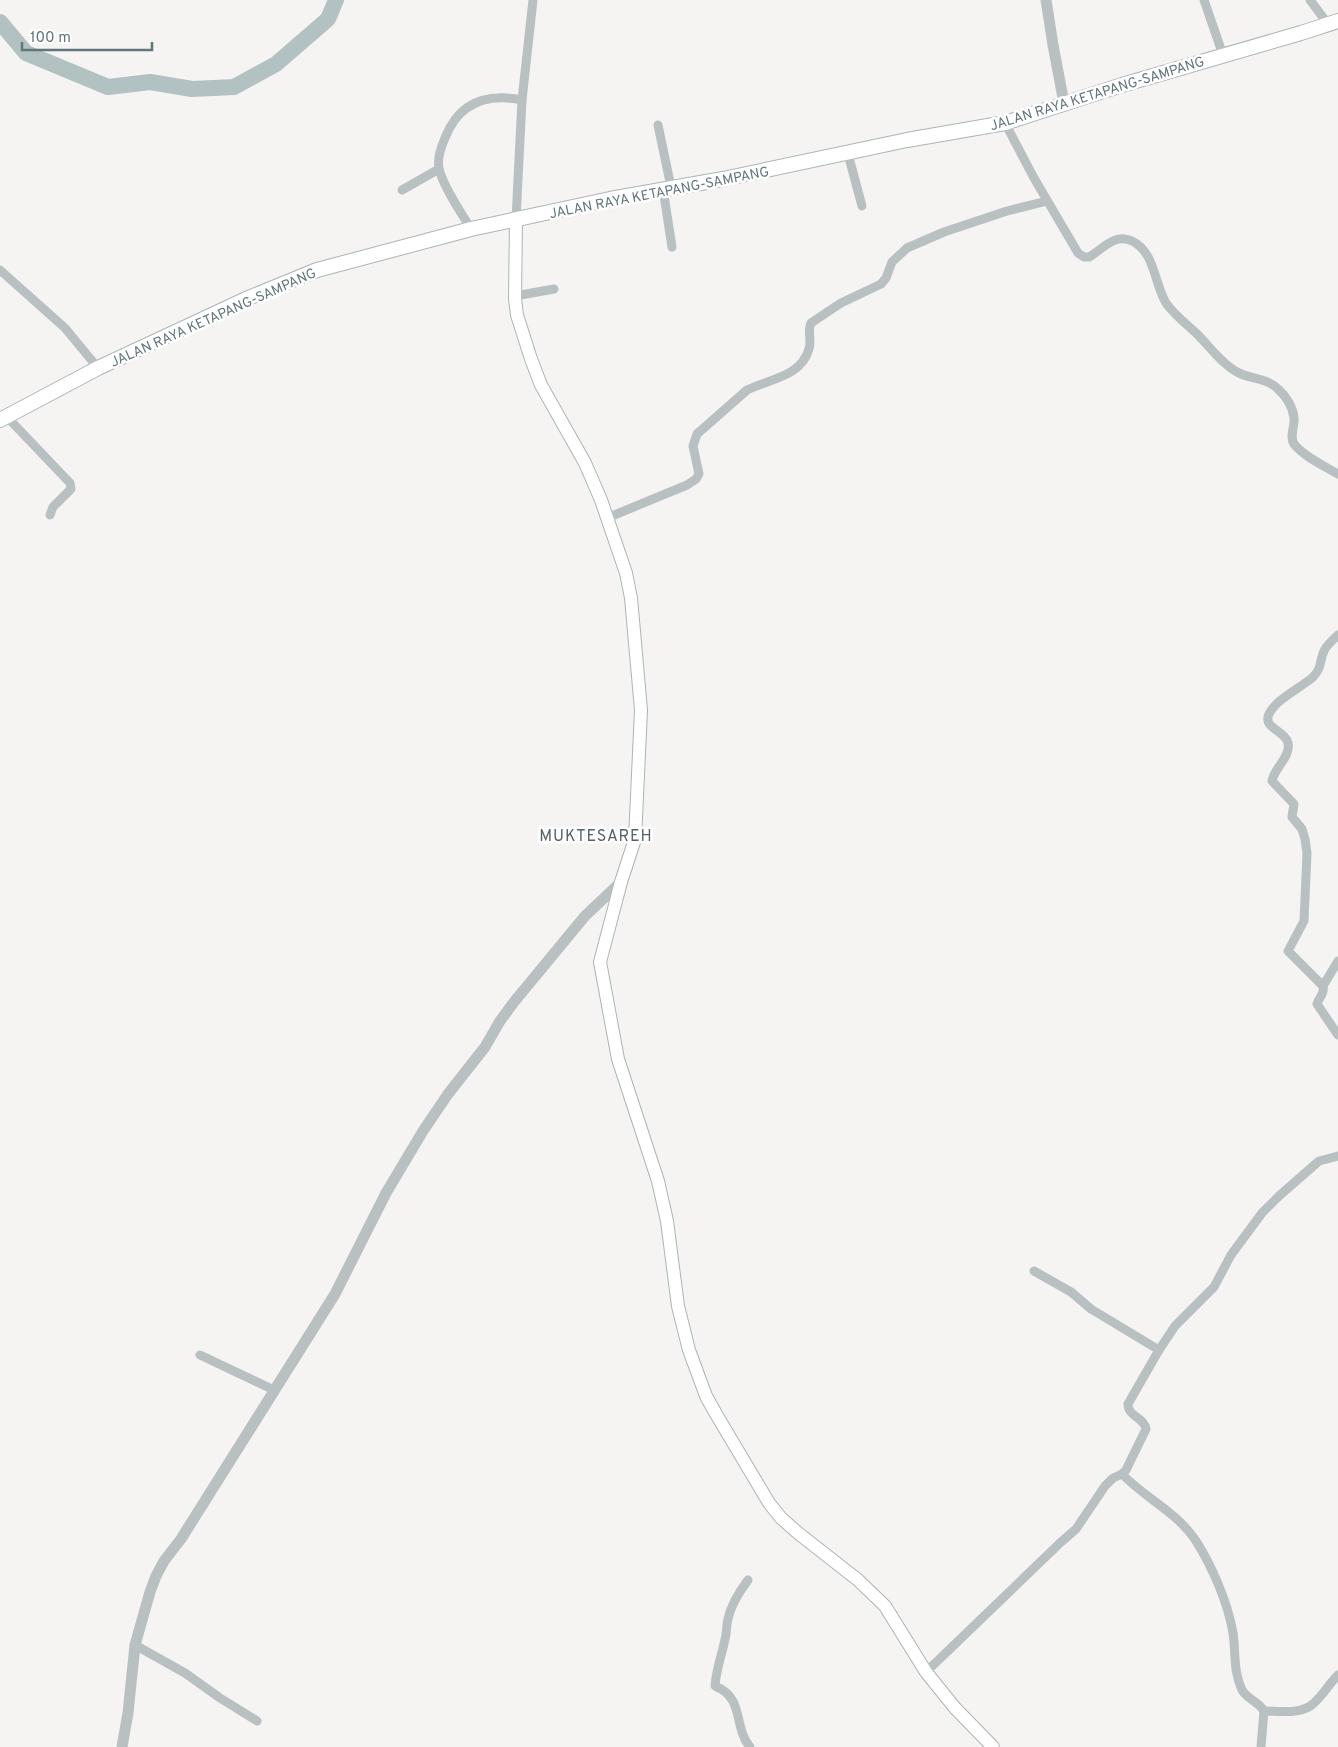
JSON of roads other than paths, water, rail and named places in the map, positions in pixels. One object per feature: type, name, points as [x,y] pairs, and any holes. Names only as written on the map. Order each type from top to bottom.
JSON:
[{"type":"main road","name":"JALAN RAYA KETAPANG-SAMPANG","points":[[4,419],[98,368],[246,299],[317,270],[516,219],[848,154],[907,140],[1005,123],[1046,111],[1064,103],[1333,22]]},
{"type":"main road","points":[[516,219],[515,296],[517,315],[530,360],[541,385],[585,463],[626,573],[631,598],[641,710],[635,839],[621,882],[600,962],[618,1059],[658,1180],[667,1221],[678,1306],[689,1350],[706,1396],[769,1504],[798,1533],[870,1591],[885,1606],[926,1672],[956,1708],[993,1747]]},
{"type":"street","points":[[516,219],[522,100],[533,0]]},
{"type":"street","points":[[1046,0],[1064,103]]},
{"type":"street","points":[[1204,0],[1223,56]]},
{"type":"street","points":[[1310,0],[1333,22]]},
{"type":"street","points":[[471,229],[439,169],[440,155],[447,132],[454,119],[481,100],[496,97],[522,100]]},
{"type":"street","points":[[1005,123],[1075,248],[1084,257],[1090,257],[1106,244],[1117,239],[1130,240],[1142,247],[1148,256],[1160,291],[1172,310],[1230,367],[1243,375],[1277,387],[1292,411],[1294,420],[1292,439],[1295,445],[1338,474]]},
{"type":"street","points":[[658,125],[667,188],[672,247]]},
{"type":"street","points":[[848,154],[862,206]]},
{"type":"street","points":[[402,190],[439,169]]},
{"type":"street","points":[[607,518],[696,479],[700,470],[693,446],[697,434],[747,390],[781,378],[799,366],[809,352],[811,339],[810,325],[812,321],[842,303],[881,284],[886,278],[892,262],[907,248],[944,232],[1007,211],[1047,201]]},
{"type":"street","points":[[0,270],[66,328],[98,368]]},
{"type":"street","points":[[515,296],[554,289]]},
{"type":"street","points":[[4,419],[70,483],[71,490],[53,507],[50,515]]},
{"type":"street","points":[[1323,986],[1288,951],[1302,928],[1304,921],[1307,847],[1302,830],[1292,817],[1294,804],[1272,782],[1288,751],[1288,743],[1286,738],[1268,724],[1267,719],[1271,710],[1278,702],[1317,673],[1325,650],[1338,635]]},
{"type":"street","points":[[122,1747],[128,1713],[135,1645],[150,1592],[164,1561],[181,1540],[335,1294],[404,1161],[448,1094],[474,1062],[500,1021],[538,972],[585,916],[621,882]]},
{"type":"street","points":[[1338,962],[1323,986],[1323,994],[1317,1004],[1338,1035]]},
{"type":"street","points":[[926,1672],[1060,1543],[1071,1535],[1105,1486],[1113,1478],[1126,1470],[1146,1429],[1144,1423],[1131,1413],[1128,1404],[1175,1326],[1214,1287],[1231,1255],[1262,1213],[1319,1162],[1338,1156]]},
{"type":"street","points":[[1034,1271],[1072,1292],[1097,1314],[1159,1350]]},
{"type":"street","points":[[200,1355],[274,1390]]},
{"type":"street","points":[[1122,1474],[1172,1514],[1196,1541],[1215,1578],[1229,1614],[1236,1672],[1247,1696],[1264,1711],[1261,1747]]},
{"type":"street","points":[[748,1580],[733,1605],[728,1620],[715,1686],[722,1688],[737,1708],[744,1741],[750,1747]]},
{"type":"street","points":[[135,1645],[185,1673],[257,1721]]},
{"type":"street","points":[[1264,1711],[1298,1711],[1306,1708],[1314,1704],[1338,1676]]},
{"type":"waterway","points":[[0,22],[26,53],[108,87],[150,82],[192,89],[234,87],[276,64],[328,19],[336,0]]},
{"type":"district","name":"MUKTESAREH","points":[[596,835]]}]
